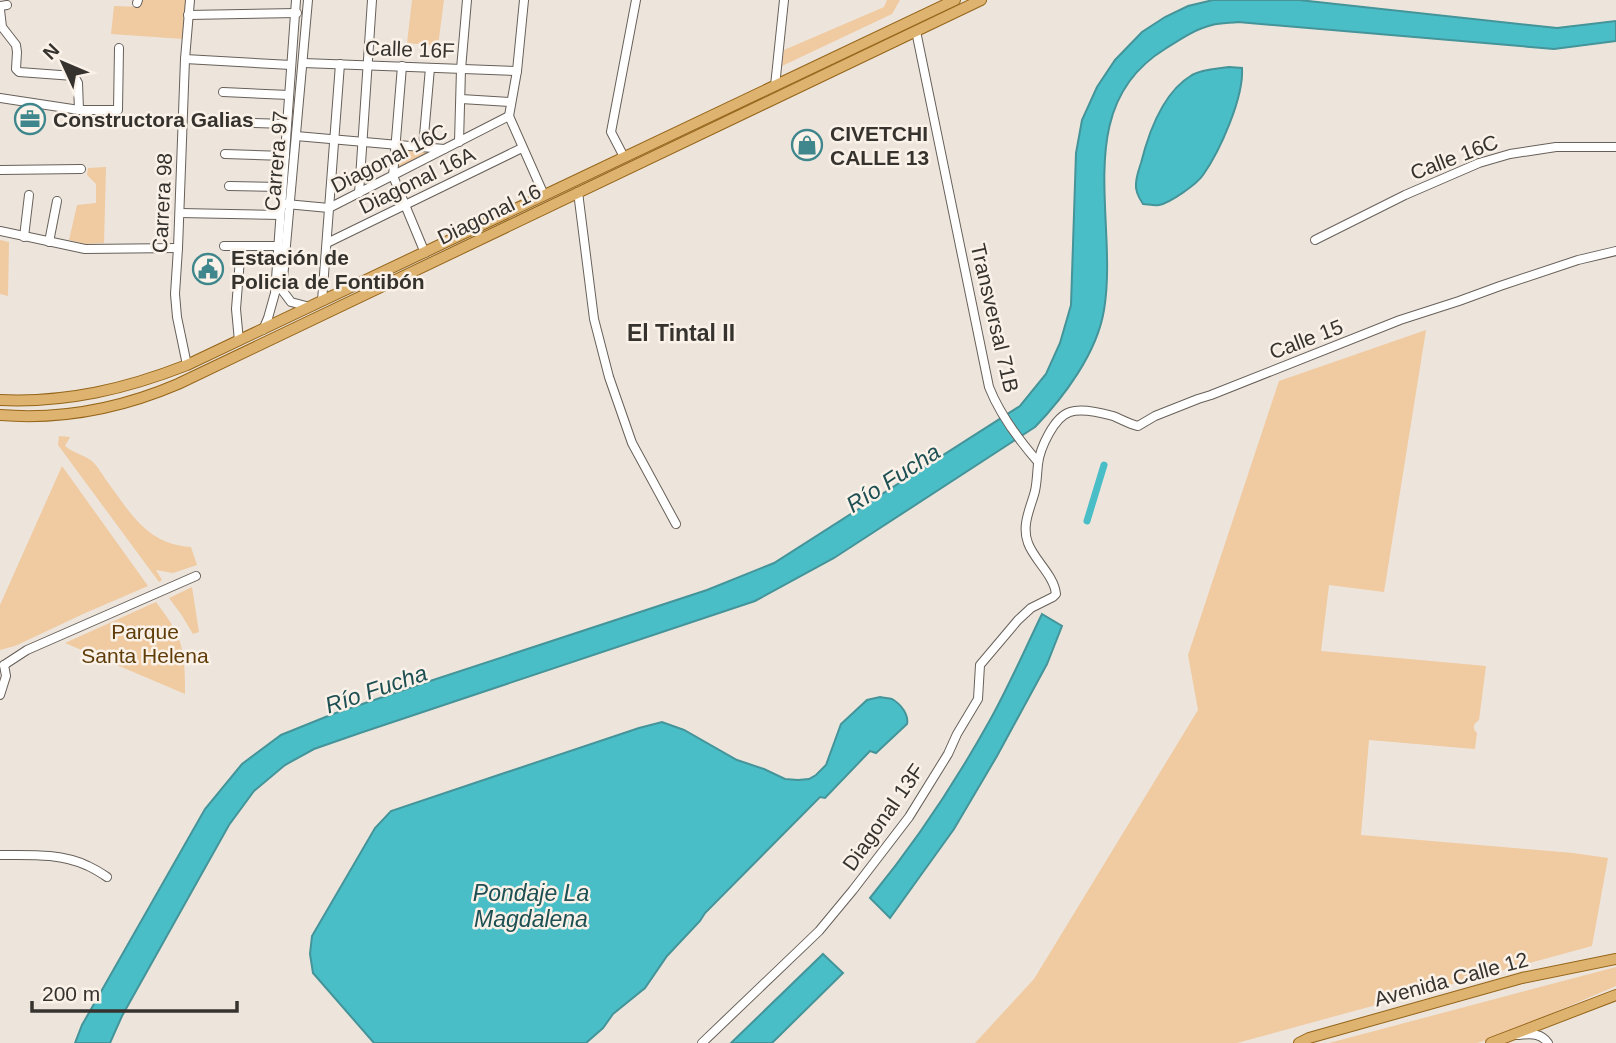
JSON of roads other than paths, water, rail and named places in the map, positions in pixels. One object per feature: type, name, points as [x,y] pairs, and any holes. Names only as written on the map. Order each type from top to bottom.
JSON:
[{"type":"main road","name":"Diagonal 16","points":[[0,400],[43,400],[90,395],[134,384],[187,365],[955,0]]},
{"type":"main road","name":"Diagonal 16","points":[[0,415],[82,412],[118,405],[160,392],[981,0]]},
{"type":"main road","points":[[1565,969],[1616,951]]},
{"type":"main road","name":"Avenida Calle 12","points":[[1299,1043],[1522,978],[1616,960]]},
{"type":"main road","points":[[1491,1043],[1616,995]]},
{"type":"main road","points":[[1564,1015],[1616,1003]]},
{"type":"street","name":"Carrera 98","points":[[187,365],[175,294],[190,0]]},
{"type":"street","name":"Carrera 97","points":[[263,330],[274,300],[281,215],[286,204],[282,187],[296,0]]},
{"type":"street","name":"Carrera 97","points":[[308,0],[296,136],[286,204],[282,290],[291,302],[310,307]]},
{"type":"street","points":[[359,193],[372,0]]},
{"type":"street","points":[[459,142],[461,69],[467,0]]},
{"type":"street","points":[[524,0],[517,71],[509,116],[544,195]]},
{"type":"street","points":[[624,157],[611,132],[636,0]]},
{"type":"street","points":[[775,86],[784,0]]},
{"type":"street","points":[[2,7],[2,27],[16,45],[16,69],[19,72],[75,76],[78,83],[79,110]]},
{"type":"street","points":[[188,15],[307,13]]},
{"type":"street","name":"Transversal 71B","points":[[916,31],[989,387],[996,404],[1038,462]]},
{"type":"street","points":[[0,98],[79,110],[118,110],[119,48]]},
{"type":"street","points":[[186,59],[291,65]]},
{"type":"street","name":"Calle 16F","points":[[303,62],[517,71]]},
{"type":"street","points":[[322,302],[340,64]]},
{"type":"street","points":[[402,66],[393,176],[425,253]]},
{"type":"street","points":[[423,147],[430,68]]},
{"type":"street","points":[[223,92],[289,95]]},
{"type":"street","points":[[460,99],[510,102]]},
{"type":"street","name":"Diagonal 16C","points":[[286,204],[329,208],[509,116]]},
{"type":"street","points":[[223,122],[287,124]]},
{"type":"street","points":[[296,136],[444,149]]},
{"type":"street","name":"Calle 16C","points":[[1315,240],[1405,195],[1479,163],[1510,154],[1556,146],[1616,147]]},
{"type":"street","name":"Diagonal 16A","points":[[327,243],[522,148]]},
{"type":"street","points":[[225,154],[285,156]]},
{"type":"street","points":[[0,170],[81,169]]},
{"type":"street","points":[[229,186],[282,187]]},
{"type":"street","points":[[578,192],[594,319],[609,377],[632,443],[676,524]]},
{"type":"street","points":[[24,237],[29,195]]},
{"type":"street","points":[[49,243],[57,201]]},
{"type":"street","points":[[180,213],[281,215]]},
{"type":"street","points":[[0,231],[85,249],[178,248]]},
{"type":"street","points":[[223,246],[278,246]]},
{"type":"street","points":[[239,341],[236,309],[241,246]]},
{"type":"street","name":"Calle 15","points":[[1038,462],[1052,426],[1062,415],[1073,410],[1111,416],[1138,426],[1155,416],[1400,320],[1567,264],[1616,251]]},
{"type":"street","name":"Diagonal 13F","points":[[702,1043],[819,931],[853,890],[909,817],[948,754],[978,699],[980,665],[1018,620],[1031,608],[1056,594],[1053,582],[1026,539],[1038,462]]},
{"type":"street","points":[[0,695],[6,676],[2,663],[195,576]]},
{"type":"street","points":[[0,855],[67,859],[88,866],[107,877]]},
{"type":"street","points":[[1511,1035],[1537,1035],[1548,1043]]},
{"type":"water","points":[[1213,0],[1299,0],[1557,28],[1616,21],[1616,41],[1554,49],[1238,22],[1206,27],[1165,49],[1136,73],[1118,102],[1108,134],[1104,168],[1107,276],[1100,326],[1078,373],[1035,427],[834,558],[755,601],[314,749],[285,765],[254,791],[229,825],[122,1016],[110,1043],[75,1043],[82,1025],[205,809],[242,764],[281,735],[427,682],[707,590],[774,563],[1020,406],[1046,374],[1060,343],[1071,305],[1076,153],[1082,120],[1097,87],[1115,60],[1142,32],[1188,6]]},
{"type":"water","points":[[1242,68],[1242,80],[1230,123],[1210,165],[1200,179],[1164,204],[1143,204],[1136,189],[1137,176],[1148,138],[1165,102],[1182,82],[1192,75],[1205,70]]},
{"type":"water","points":[[1042,614],[1062,626],[1047,664],[954,829],[890,918],[870,898],[919,834],[963,767],[997,707]]},
{"type":"water","name":"Pondaje La Magdalena","points":[[880,697],[892,699],[898,704],[906,713],[907,724],[876,753],[870,751],[825,798],[820,797],[705,913],[667,956],[645,988],[613,1014],[603,1028],[586,1043],[374,1043],[313,973],[310,954],[312,936],[375,828],[391,811],[662,722],[684,730],[737,760],[785,779],[809,779],[826,765],[841,724],[867,700]]},
{"type":"water","points":[[823,954],[843,973],[772,1043],[731,1043]]},
{"type":"waterway","points":[[1087,521],[1104,465]]},
{"type":"place","name":"Constructora Galias","points":[[30,119]]},
{"type":"place","name":"CIVETCHI CALLE 13","points":[[807,145]]},
{"type":"place","name":"Estación de Policia de Fontibón","points":[[208,269]]},
{"type":"district","name":"El Tintal II","points":[[681,333]]},
{"type":"water label","name":"Río Fucha","points":[[893,478]]},
{"type":"water label","name":"Río Fucha","points":[[376,689]]},
{"type":"park label","name":"Parque Santa Helena","points":[[145,643]]}]
